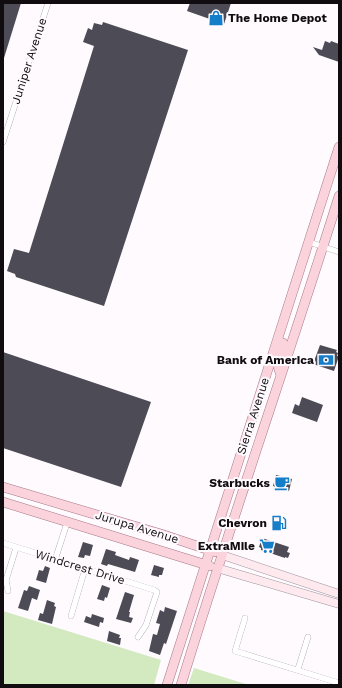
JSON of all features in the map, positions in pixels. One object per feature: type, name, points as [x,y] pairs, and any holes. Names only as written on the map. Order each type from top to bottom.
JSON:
[{"type":"main road","name":"Sierra Avenue","points":[[167,685],[339,147]]},
{"type":"main road","name":"Sierra Avenue","points":[[181,685],[217,568],[282,375],[339,196]]},
{"type":"main road","points":[[282,375],[277,366],[277,360],[290,317],[292,295]]},
{"type":"main road","name":"Jurupa Avenue","points":[[3,487],[161,534],[339,594]]},
{"type":"main road","name":"Jurupa Avenue","points":[[3,502],[205,565],[339,604]]},
{"type":"street","name":"Juniper Avenue","points":[[3,142],[48,3]]},
{"type":"street","points":[[309,242],[339,252]]},
{"type":"street","points":[[55,560],[67,523]]},
{"type":"street","name":"Windcrest Drive","points":[[3,544],[153,589],[157,592],[146,625],[138,637]]},
{"type":"street","points":[[8,591],[6,580],[16,548]]},
{"type":"street","points":[[70,616],[85,569]]},
{"type":"street","points":[[245,618],[235,651],[298,669],[337,683],[339,675]]},
{"type":"street","points":[[298,669],[308,637]]},
{"type":"green space","points":[[3,611],[161,660],[154,685],[3,685]]},
{"type":"green space","points":[[194,668],[249,685],[188,685]]},
{"type":"building","points":[[3,3],[21,3],[4,58],[3,58]]},
{"type":"building","name":"The Home Depot","points":[[190,3],[231,3],[224,24],[187,11]]},
{"type":"building","points":[[103,22],[188,50],[104,306],[16,277],[15,274],[7,271],[14,249],[29,253],[94,46],[83,42],[88,28],[92,30],[94,23],[102,25]]},
{"type":"building","points":[[325,41],[330,43],[331,41],[339,44],[339,62],[319,55],[313,47],[322,50]]},
{"type":"building","name":"Bank of America","points":[[320,345],[337,350],[337,356],[339,356],[334,371],[313,364]]},
{"type":"building","points":[[3,352],[151,402],[121,487],[3,448]]},
{"type":"building","points":[[302,397],[323,405],[317,422],[292,413],[295,404],[299,406]]},
{"type":"building","name":"Starbucks","points":[[276,475],[292,479],[289,491],[273,486]]},
{"type":"building","points":[[262,538],[289,547],[287,552],[290,553],[288,558],[261,550],[259,547]]},
{"type":"building","points":[[83,542],[93,545],[90,556],[85,555],[84,558],[78,557]]},
{"type":"building","points":[[106,549],[116,552],[115,555],[129,560],[130,557],[139,560],[135,572],[108,564],[107,566],[101,564]]},
{"type":"building","points":[[154,565],[164,568],[162,575],[159,575],[159,577],[151,575]]},
{"type":"building","points":[[45,566],[50,568],[46,583],[36,580],[39,570],[43,571]]},
{"type":"building","points":[[102,585],[110,588],[107,598],[105,597],[104,601],[97,599]]},
{"type":"building","points":[[29,586],[40,590],[37,600],[32,598],[28,611],[18,608],[24,590],[27,591]]},
{"type":"building","points":[[125,592],[134,595],[129,612],[129,617],[133,618],[131,623],[116,619]]},
{"type":"building","points":[[47,600],[55,603],[54,606],[56,607],[52,624],[38,620],[40,613],[43,614]]},
{"type":"building","points":[[165,607],[177,611],[166,644],[164,643],[160,655],[149,651],[153,634],[157,635],[160,624],[156,623],[160,610],[164,612]]},
{"type":"building","points":[[92,614],[104,618],[103,623],[100,622],[99,627],[84,622],[86,616],[91,618]]},
{"type":"building","points":[[109,631],[120,635],[120,645],[107,641]]},
{"type":"place","name":"The Home Depot","points":[[216,18]]},
{"type":"place","name":"Bank of America","points":[[326,360]]},
{"type":"place","name":"Starbucks","points":[[282,483]]},
{"type":"place","name":"Chevron","points":[[279,523]]},
{"type":"place","name":"ExtraMile","points":[[267,546]]}]
